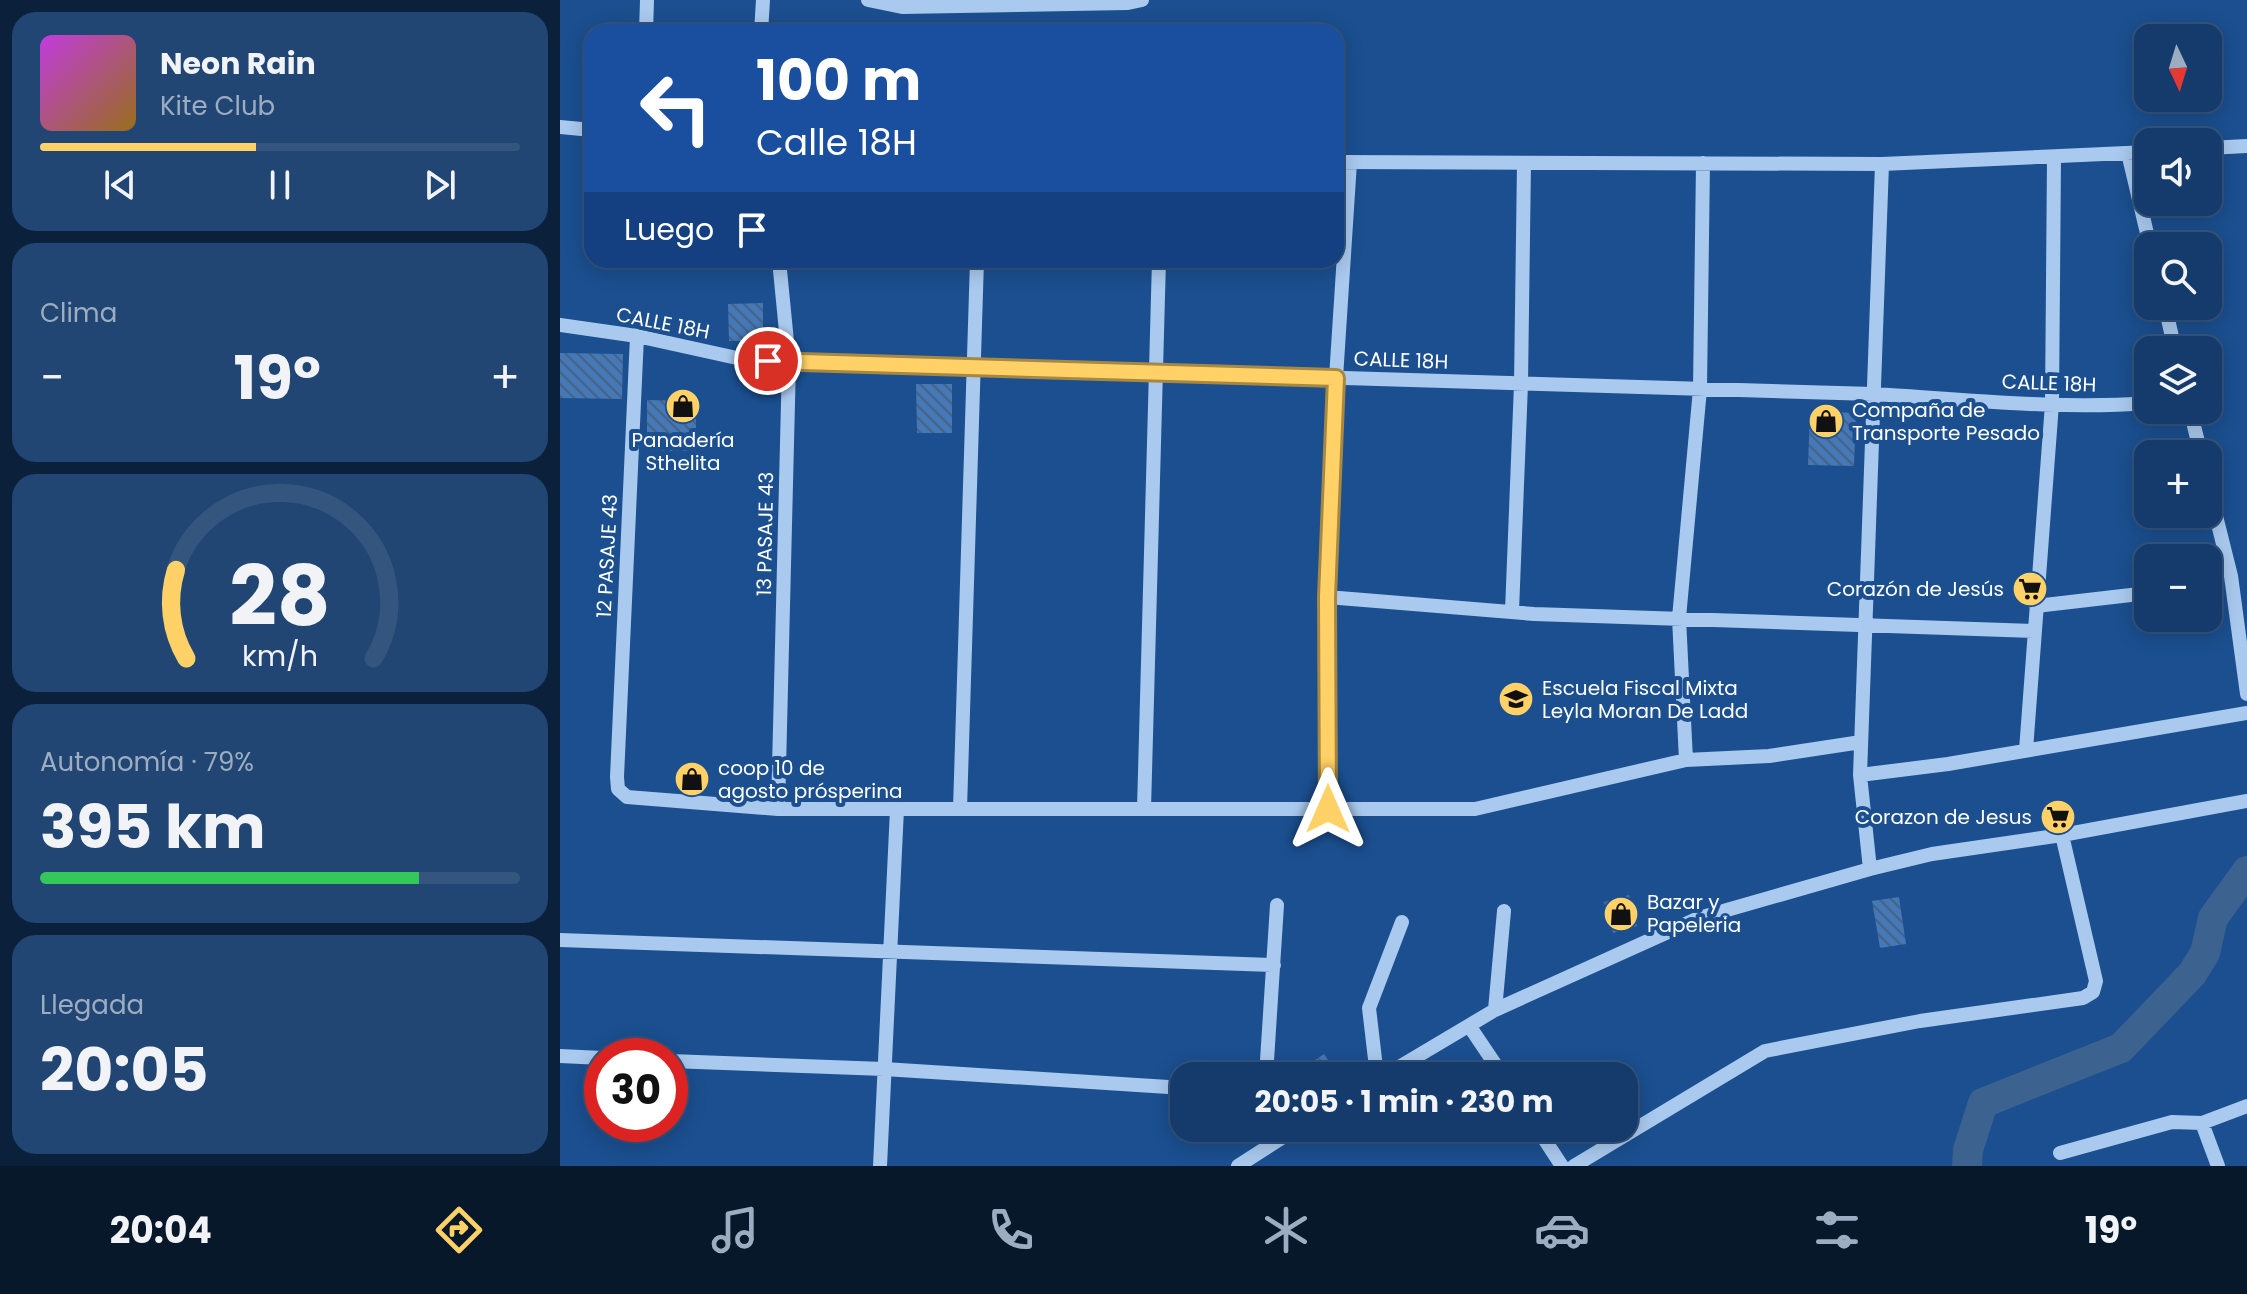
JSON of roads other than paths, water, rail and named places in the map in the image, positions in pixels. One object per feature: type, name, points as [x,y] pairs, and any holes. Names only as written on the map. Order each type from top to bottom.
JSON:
[{"type":"street","points":[[646,24],[647,0]]},
{"type":"street","points":[[762,24],[763,0]]},
{"type":"street","points":[[868,0],[902,7],[940,3],[1128,3],[1142,0]]},
{"type":"street","points":[[560,127],[584,129]]},
{"type":"street","points":[[2222,147],[2247,146]]},
{"type":"street","points":[[2128,153],[2147,232]]},
{"type":"street","points":[[1344,162],[1882,164],[2134,153]]},
{"type":"street","points":[[2026,750],[2052,404],[2054,158]]},
{"type":"street","points":[[1512,611],[1521,384],[1524,163]]},
{"type":"street","points":[[1686,760],[1679,618],[1700,389],[1703,163]]},
{"type":"street","points":[[1870,869],[1860,775],[1882,164]]},
{"type":"street","name":"13 PASAJE 43","points":[[778,809],[789,362],[780,268]]},
{"type":"street","points":[[960,809],[977,268]]},
{"type":"street","points":[[1144,809],[1159,268]]},
{"type":"street","points":[[1328,809],[1327,597],[1340,268]]},
{"type":"street","name":"CALLE 18H","points":[[560,325],[637,336],[746,360],[1873,394],[2052,404],[2134,404]]},
{"type":"street","name":"12 PASAJE 43","points":[[637,336],[618,789],[627,797],[778,809]]},
{"type":"street","points":[[2219,528],[2231,576],[2247,694]]},
{"type":"street","points":[[2036,606],[2134,595]]},
{"type":"street","points":[[1327,597],[1512,611],[2034,631]]},
{"type":"street","points":[[1860,775],[2247,713]]},
{"type":"street","points":[[778,809],[1475,809],[1686,760],[1769,756],[1861,742]]},
{"type":"street","points":[[1409,1062],[1495,1010],[1699,918],[1932,854],[2062,835],[2247,801]]},
{"type":"street","points":[[880,1166],[897,809]]},
{"type":"street","points":[[1574,1166],[1765,1051],[1920,1021],[2083,998],[2093,992],[2096,981],[2062,835]]},
{"type":"street","points":[[1267,1062],[1277,905]]},
{"type":"street","points":[[1495,1010],[1504,911]]},
{"type":"street","points":[[1375,1062],[1369,1008],[1402,922]]},
{"type":"street","points":[[560,940],[1274,965]]},
{"type":"street","points":[[1470,1027],[1494,1062]]},
{"type":"street","points":[[560,1056],[584,1057]]},
{"type":"street","points":[[688,1062],[884,1069],[1170,1087]]},
{"type":"street","points":[[2060,1153],[2172,1122],[2202,1123],[2247,1106]]},
{"type":"street","points":[[2202,1123],[2218,1166]]},
{"type":"street","points":[[1268,1142],[1268,1146]]},
{"type":"street","points":[[1238,1166],[1274,1142]]},
{"type":"street","points":[[1546,1142],[1562,1166]]},
{"type":"waterway","points":[[1967,1166],[1968,1150],[1983,1103],[2121,1048],[2192,974],[2205,953],[2213,918],[2247,871]]},
{"type":"place","name":"Panadería Sthelita","points":[[683,406]]},
{"type":"place","name":"Compaña de Transporte Pesado","points":[[1826,421]]},
{"type":"place","name":"Corazón de Jesús","points":[[2030,589]]},
{"type":"place","name":"Escuela Fiscal Mixta Leyla Moran De Ladd","points":[[1516,699]]},
{"type":"place","name":"coop 10 de agosto prósperina","points":[[692,779]]},
{"type":"place","name":"Corazon de Jesus","points":[[2058,817]]},
{"type":"place","name":"Bazar y Papeleria","points":[[1621,914]]}]
